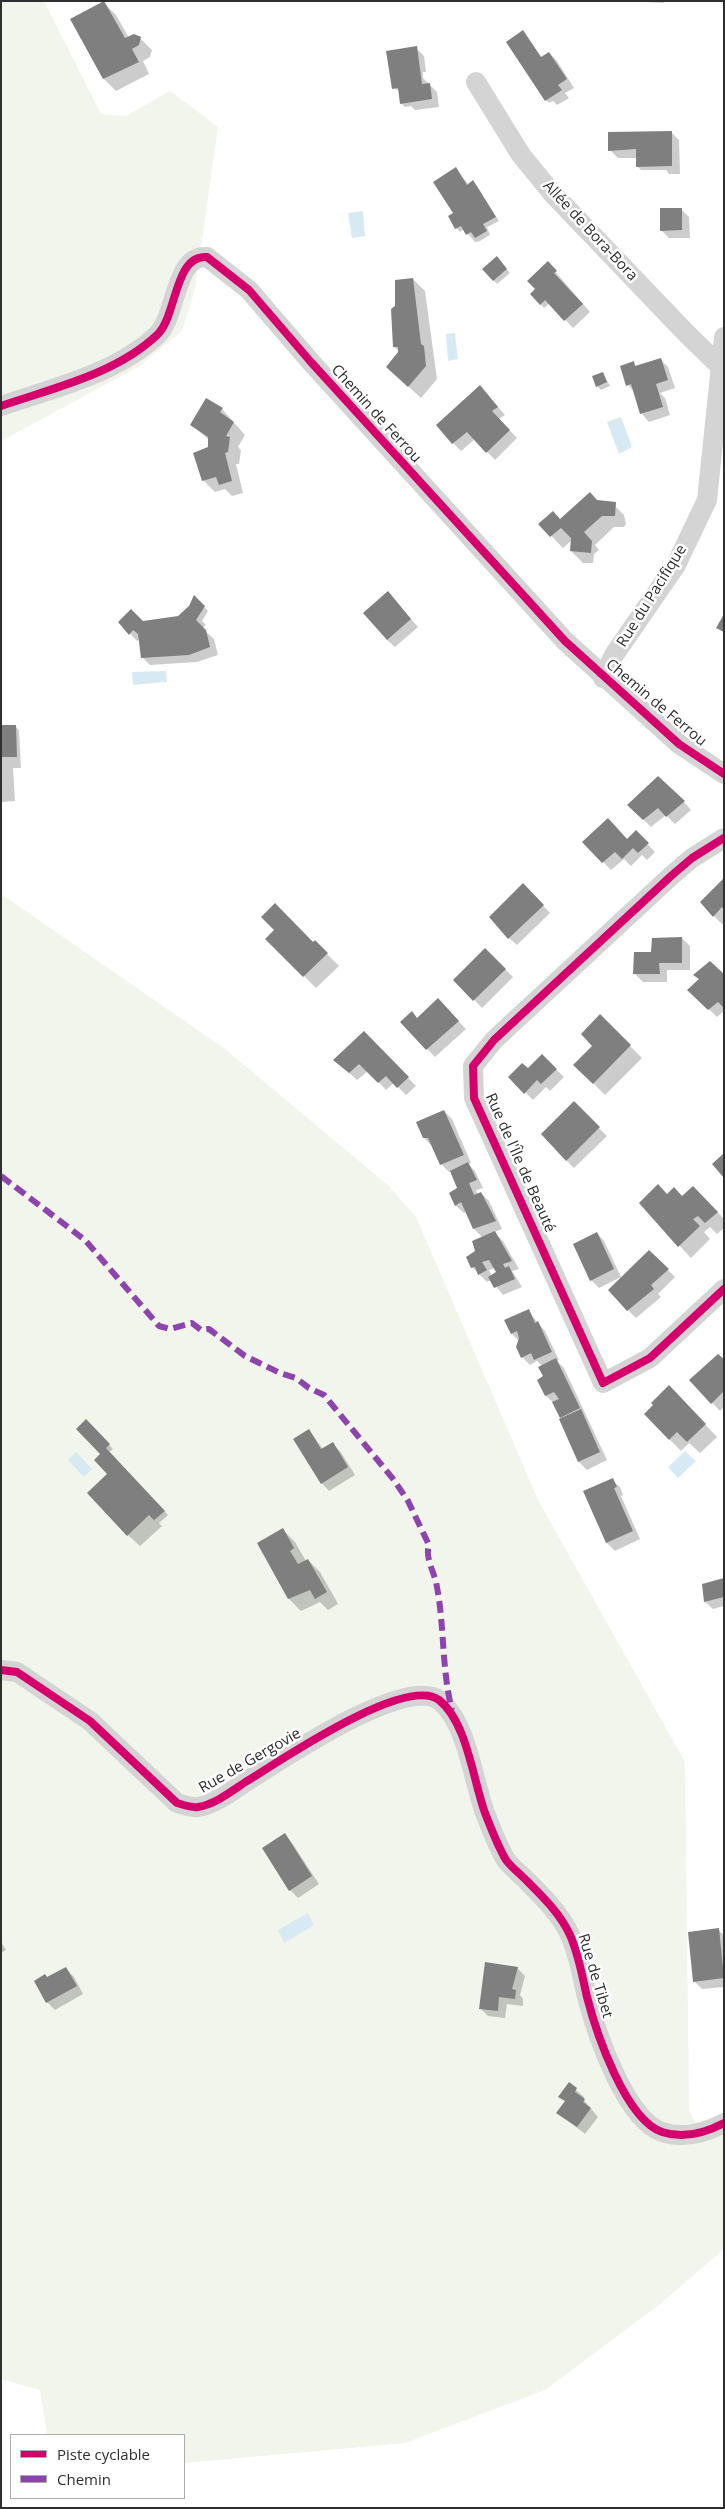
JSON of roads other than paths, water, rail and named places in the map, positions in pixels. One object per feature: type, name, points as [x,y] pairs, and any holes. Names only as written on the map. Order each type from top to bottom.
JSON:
[{"type":"street","name":"Allée de Bora-Bora","points":[[476,82],[521,155],[553,194],[721,367]]},
{"type":"street","name":"Chemin de Ferrou","points":[[1,406],[107,367],[158,335],[170,316],[182,272],[190,262],[207,257],[249,290],[525,599],[603,678],[679,744],[724,774]]},
{"type":"street","name":"Rue du Pacifique","points":[[603,678],[614,656],[676,564],[707,500],[719,426],[724,337]]},
{"type":"street","name":"Rue de l'Île de Beauté","points":[[724,838],[692,858],[671,876],[494,1040],[473,1066],[474,1098],[603,1383],[650,1358],[724,1288]]},
{"type":"street","name":"Rue de Gergovie","points":[[1,1670],[18,1672],[90,1721],[178,1803],[198,1807],[217,1799],[336,1728],[402,1697],[416,1695],[437,1699],[453,1715]]},
{"type":"street","name":"Rue de Tibet","points":[[453,1715],[485,1814],[507,1861],[546,1900],[570,1934],[582,1968],[587,1997],[603,2048],[618,2083],[645,2119],[661,2131],[692,2134],[708,2131],[724,2123]]},
{"type":"water","points":[[363,211],[365,236],[352,238],[348,213]]},
{"type":"water","points":[[455,333],[458,359],[448,361],[446,334]]},
{"type":"water","points":[[621,417],[632,447],[619,454],[607,422]]},
{"type":"water","points":[[166,671],[167,682],[133,685],[132,672]]},
{"type":"water","points":[[685,1451],[696,1461],[678,1478],[668,1467]]},
{"type":"water","points":[[76,1452],[92,1469],[84,1477],[68,1460]]},
{"type":"water","points":[[308,1913],[314,1925],[284,1943],[278,1930]]}]
